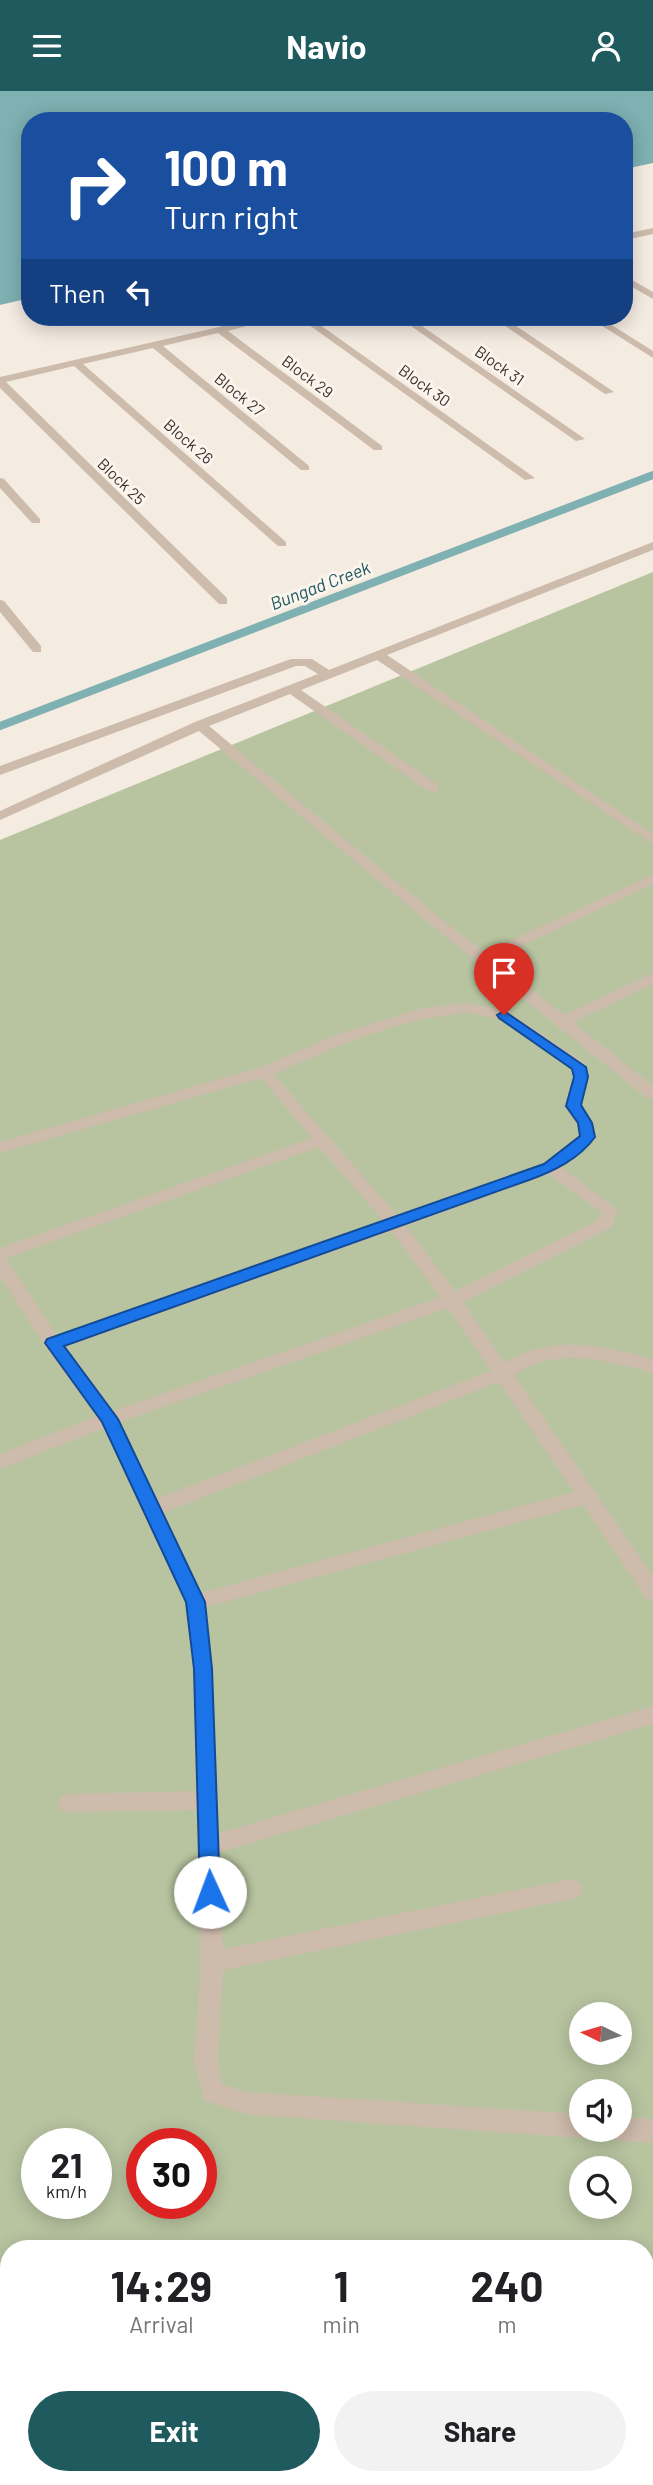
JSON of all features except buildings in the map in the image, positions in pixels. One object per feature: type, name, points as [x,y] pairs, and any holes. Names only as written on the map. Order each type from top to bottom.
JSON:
[{"type":"street","points":[[633,235],[653,231]]},
{"type":"street","points":[[640,234],[653,242]]},
{"type":"street","points":[[633,284],[653,296]]},
{"type":"street","points":[[0,381],[233,326]]},
{"type":"street","name":"Block 30","points":[[316,326],[529,478]]},
{"type":"street","name":"Block 31","points":[[416,326],[580,439]]},
{"type":"street","points":[[510,326],[609,392]]},
{"type":"street","points":[[607,326],[653,355]]},
{"type":"street","name":"Block 29","points":[[219,329],[378,448]]},
{"type":"street","name":"Block 27","points":[[155,344],[305,468]]},
{"type":"street","name":"Block 26","points":[[75,362],[282,544]]},
{"type":"street","name":"Block 25","points":[[0,381],[223,601]]},
{"type":"street","points":[[0,481],[36,521]]},
{"type":"street","points":[[0,816],[200,725],[653,546]]},
{"type":"street","points":[[0,604],[37,649]]},
{"type":"street","points":[[377,654],[653,840]]},
{"type":"street","points":[[0,771],[295,661],[309,662],[327,674]]},
{"type":"street","points":[[291,688],[433,788]]},
{"type":"street","points":[[200,725],[446,930],[649,1086]]},
{"type":"street","points":[[484,958],[653,879]]},
{"type":"street","points":[[562,1021],[653,978]]},
{"type":"street","points":[[0,1147],[264,1072],[344,1037],[428,1011],[470,1008],[504,1015],[579,1067],[581,1077],[573,1106],[585,1123],[588,1137],[550,1167],[53,1343]]},
{"type":"street","points":[[264,1072],[395,1224],[452,1300],[653,1592]]},
{"type":"street","points":[[0,1254],[322,1140]]},
{"type":"street","points":[[0,1462],[109,1419],[452,1300],[606,1223],[610,1210],[550,1167]]},
{"type":"street","points":[[0,1262],[53,1343],[109,1419],[195,1602],[203,1669],[212,1962],[206,2062],[212,2092],[246,2103],[569,2125]]},
{"type":"street","points":[[152,1509],[504,1373],[528,1358],[559,1352],[621,1356],[653,1366]]},
{"type":"street","points":[[195,1602],[588,1496]]},
{"type":"street","points":[[209,1845],[653,1715]]},
{"type":"street","points":[[69,1804],[207,1800]]},
{"type":"street","points":[[212,1962],[572,1889]]},
{"type":"street","points":[[632,2130],[653,2131]]},
{"type":"green space","points":[[653,572],[653,2240],[0,2240],[0,840]]},
{"type":"water","points":[[0,91],[653,91],[653,163],[633,167],[633,112],[21,112],[21,300],[0,305]]},
{"type":"waterway","name":"Bungad Creek","points":[[0,726],[653,475]]},
{"type":"route","points":[[210,1892],[203,1669],[195,1602],[109,1419],[53,1343],[550,1167],[588,1137],[585,1123],[573,1106],[580,1086],[579,1067],[504,1015]]}]
